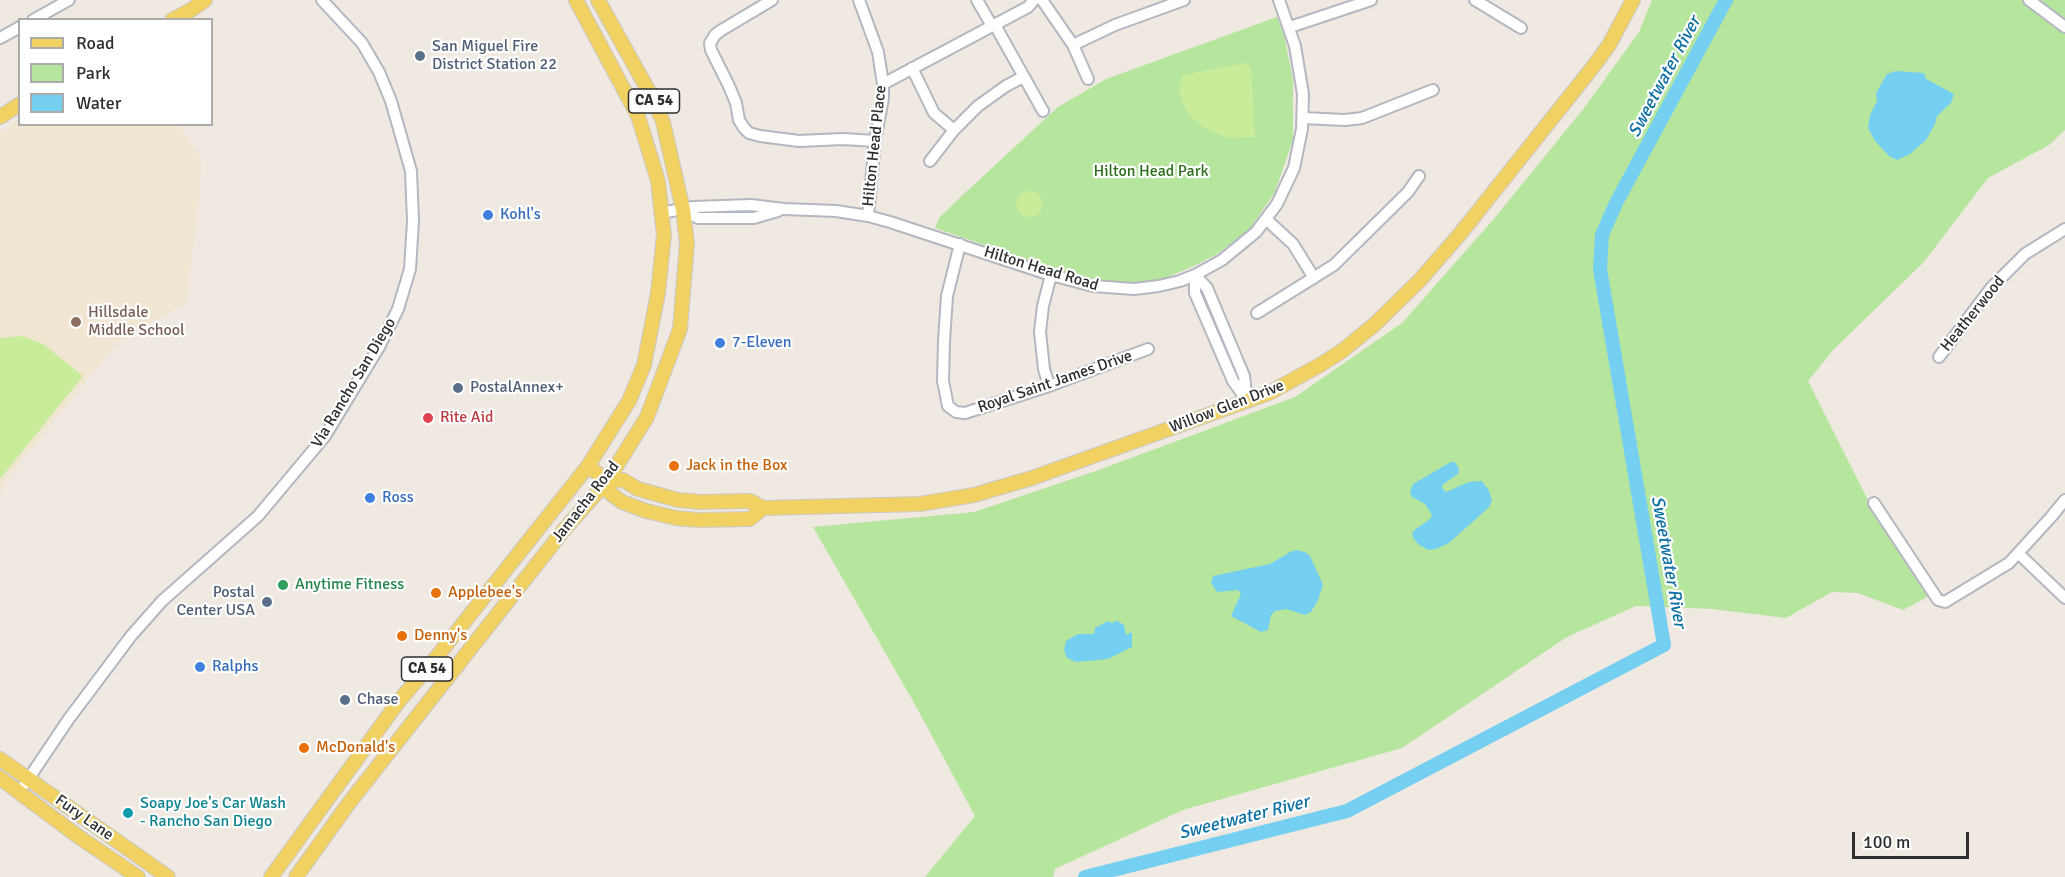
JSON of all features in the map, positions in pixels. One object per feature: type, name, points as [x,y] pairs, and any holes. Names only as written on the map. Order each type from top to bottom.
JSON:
[{"type":"main road","points":[[176,18],[205,0]]},
{"type":"main road","name":"Jamacha Road","points":[[272,877],[399,701],[588,466],[629,401],[644,365],[658,293],[664,235],[658,181],[641,123],[576,0]]},
{"type":"main road","name":"Jamacha Road","points":[[296,877],[385,757],[556,541],[607,481],[647,417],[680,329],[687,243],[683,210],[663,122],[652,97],[598,0]]},
{"type":"main road","name":"Willow Glen Drive","points":[[588,466],[607,481],[610,493],[622,502],[646,511],[676,518],[750,519],[763,508],[920,504],[974,495],[1032,478],[1247,402],[1292,381],[1342,351],[1374,325],[1420,280],[1460,234],[1593,67],[1609,45],[1634,0]]},
{"type":"main road","points":[[0,117],[18,105]]},
{"type":"main road","name":"Fury Lane","points":[[0,759],[168,877]]},
{"type":"main road","name":"Fury Lane","points":[[0,778],[79,837],[138,877]]},
{"type":"street","points":[[37,18],[69,0]]},
{"type":"street","name":"Via Rancho San Diego","points":[[20,792],[68,720],[131,636],[162,601],[258,516],[325,436],[379,347],[398,309],[410,269],[413,221],[411,171],[394,109],[379,72],[362,43],[322,0]]},
{"type":"street","points":[[772,0],[720,30],[710,43],[744,128],[749,133],[760,136],[799,141],[843,139],[875,141]]},
{"type":"street","name":"Hilton Head Place","points":[[859,0],[878,52],[883,84],[868,216]]},
{"type":"street","points":[[977,0],[1043,111]]},
{"type":"street","points":[[883,84],[1028,8],[1034,0]]},
{"type":"street","points":[[1042,0],[1073,45],[1088,79]]},
{"type":"street","points":[[1073,45],[1115,25],[1184,0]]},
{"type":"street","name":"Hilton Head Road","points":[[661,213],[693,207],[751,205],[836,211],[868,216],[1051,275],[1093,286],[1125,289],[1166,285],[1195,275],[1234,251],[1267,220],[1282,196],[1294,168],[1303,118],[1301,79],[1290,27],[1280,0]]},
{"type":"street","points":[[1290,27],[1371,0]]},
{"type":"street","points":[[1475,0],[1521,28]]},
{"type":"street","points":[[2029,0],[2065,27]]},
{"type":"street","points":[[0,38],[18,28]]},
{"type":"street","points":[[912,69],[934,112],[954,130]]},
{"type":"street","points":[[930,161],[954,130],[978,106],[1023,77]]},
{"type":"street","points":[[1303,118],[1345,120],[1362,118],[1433,90]]},
{"type":"street","points":[[1257,313],[1337,262],[1408,192],[1419,176]]},
{"type":"street","points":[[1267,220],[1293,244],[1314,278]]},
{"type":"street","name":"Heatherwood","points":[[1939,357],[1991,288],[2025,254],[2065,229]]},
{"type":"street","name":"Royal Saint James Drive","points":[[960,244],[947,296],[943,381],[948,406],[956,412],[965,413],[1049,386],[1148,349]]},
{"type":"street","points":[[1049,386],[1044,369],[1040,332],[1043,306],[1051,275]]},
{"type":"street","points":[[1195,275],[1207,288],[1240,365],[1244,376],[1247,402]]},
{"type":"street","points":[[1874,503],[1938,600],[1945,602],[1995,573],[2019,554],[2065,500]]},
{"type":"street","points":[[2019,554],[2065,598]]},
{"type":"shaded area","name":"Hillsdale Middle School","points":[[18,121],[18,126],[180,126],[201,158],[200,192],[186,303],[119,341],[13,471],[0,492],[0,133]]},
{"type":"green space","points":[[1652,0],[2065,0],[2065,130],[2049,145],[1988,178],[1923,263],[1834,349],[1808,381],[1869,502],[1929,596],[1903,610],[1858,593],[1832,592],[1786,618],[1712,609],[1636,606],[1567,637],[1402,748],[1183,810],[1055,869],[1053,877],[925,877],[975,816],[913,701],[813,527],[974,512],[1096,471],[1295,397],[1402,323],[1493,220],[1584,108],[1639,32]]},
{"type":"green space","name":"Hilton Head Park","points":[[1277,17],[1284,35],[1293,80],[1293,140],[1275,192],[1249,230],[1217,254],[1158,281],[1125,283],[1080,278],[935,228],[939,218],[1058,107],[1106,79]]},
{"type":"green space","points":[[1246,63],[1251,68],[1255,137],[1228,138],[1205,128],[1190,116],[1182,102],[1179,89],[1182,75]]},
{"type":"green space","points":[[1029,191],[1038,195],[1042,204],[1038,213],[1029,217],[1020,213],[1016,204],[1020,195]]},
{"type":"green space","points":[[22,336],[43,344],[83,376],[0,479],[0,338]]},
{"type":"water","points":[[1896,71],[1924,73],[1926,79],[1954,94],[1951,103],[1937,116],[1926,140],[1910,154],[1897,160],[1889,156],[1875,141],[1868,128],[1870,115],[1877,101],[1876,93],[1887,74]]},
{"type":"water","points":[[1451,462],[1455,462],[1459,469],[1458,474],[1442,485],[1446,492],[1469,482],[1482,481],[1492,500],[1489,507],[1449,543],[1428,550],[1418,544],[1412,536],[1413,531],[1432,515],[1425,504],[1412,497],[1410,492],[1413,484]]},
{"type":"water","points":[[1296,550],[1310,556],[1323,585],[1311,612],[1305,615],[1286,609],[1275,611],[1271,615],[1268,630],[1261,632],[1231,616],[1241,594],[1238,590],[1217,592],[1211,583],[1213,576],[1270,564]]},
{"type":"water","points":[[1116,620],[1124,625],[1126,635],[1132,632],[1132,647],[1108,659],[1076,662],[1067,658],[1064,650],[1066,641],[1078,634],[1094,634],[1095,628],[1108,621],[1112,623]]},
{"type":"waterway","name":"Sweetwater River","points":[[1085,877],[1347,811],[1664,645],[1600,269],[1602,235],[1616,203],[1726,0]]},
{"type":"place","name":"San Miguel Fire District Station 22","points":[[420,56]]},
{"type":"place","name":"Kohl's","points":[[488,215]]},
{"type":"place","name":"Hillsdale Middle School","points":[[76,322]]},
{"type":"place","name":"7-Eleven","points":[[720,343]]},
{"type":"place","name":"PostalAnnex+","points":[[458,388]]},
{"type":"place","name":"Rite Aid","points":[[428,418]]},
{"type":"place","name":"Jack in the Box","points":[[674,466]]},
{"type":"place","name":"Ross","points":[[370,498]]},
{"type":"place","name":"Anytime Fitness","points":[[283,585]]},
{"type":"place","name":"Applebee's","points":[[436,593]]},
{"type":"place","name":"Postal Center USA","points":[[267,602]]},
{"type":"place","name":"Denny's","points":[[402,636]]},
{"type":"place","name":"Ralphs","points":[[200,667]]},
{"type":"place","name":"Chase","points":[[345,700]]},
{"type":"place","name":"McDonald's","points":[[304,748]]},
{"type":"place","name":"Soapy Joe's Car Wash - Rancho San Diego","points":[[128,813]]}]
